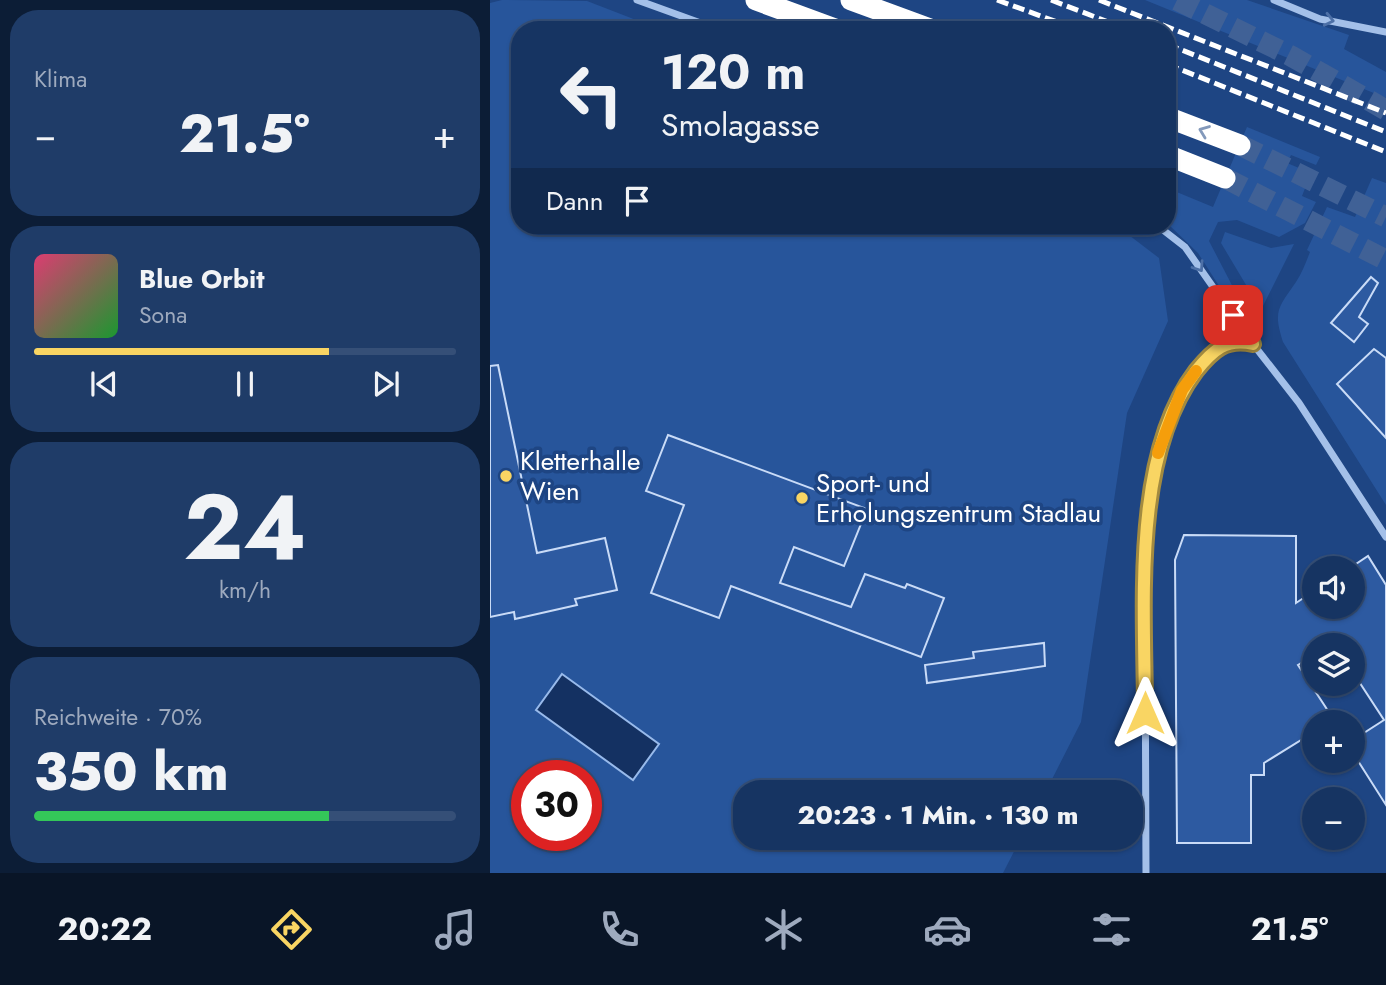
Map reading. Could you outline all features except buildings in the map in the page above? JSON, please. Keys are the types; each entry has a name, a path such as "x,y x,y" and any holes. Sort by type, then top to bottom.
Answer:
{"highway":[{"path":"756,0 813,21"},
{"path":"851,0 908,21"},
{"path":"1176,120 1240,145"},
{"path":"1176,159 1225,178"}],"street":[{"path":"637,0 695,21"},
{"path":"1274,0 1320,19 1386,32"},
{"path":"1170,235 1185,247 1253,344 1299,403 1386,537"},
{"path":"1146,873 1145,594 1149,502 1158,450 1182,390 1204,362 1223,343 1237,341 1253,344"}],"shaded area":[{"name":"Sport- und Erholungszentrum Stadlau","path":"502,0 587,1 639,21 511,21 511,235 1129,235 1159,258 1168,321 1127,413 1081,722 1052,780 733,780 733,850 1015,850 1003,873 490,873 490,3"},
{"path":"1145,0 1247,0 1349,35 1344,49 1386,72 1386,98"},
{"path":"1247,127 1320,157 1316,165 1291,155 1287,163 1311,173 1302,196 1316,202 1305,223 1279,237 1237,220 1218,222 1209,241 1235,291 1233,298 1228,300 1198,253 1176,232 1176,192 1213,207"},
{"path":"1372,178 1386,183 1386,505 1283,342 1278,323 1281,304 1304,267 1310,252 1307,250 1327,207 1355,217"},
{"path":"1225,232 1271,248 1294,244 1261,310 1221,243"},
{"path":"562,674 659,744 633,780 536,710"}],"tunnel":[{"path":"1177,0 1291,56 1386,110"},
{"path":"1240,145 1386,217"},
{"path":"1225,178 1386,260"}],"railway":[{"path":"997,0 1054,21"},
{"path":"1051,0 1106,21"},
{"path":"1099,0 1152,21"},
{"path":"1176,30 1386,113"},
{"path":"1176,48 1386,132"},
{"path":"1176,68 1386,152"}],"slow traffic":[{"path":"1158,453 1182,390 1196,371"}],"place":[{"name":"Kletterhalle Wien","path":"506,476"},
{"name":"Sport- und Erholungszentrum Stadlau","path":"802,498"}],"route":[{"path":"1145,713 1149,502 1158,450 1182,390 1204,362 1223,343 1237,341 1253,344 1233,315"}]}
